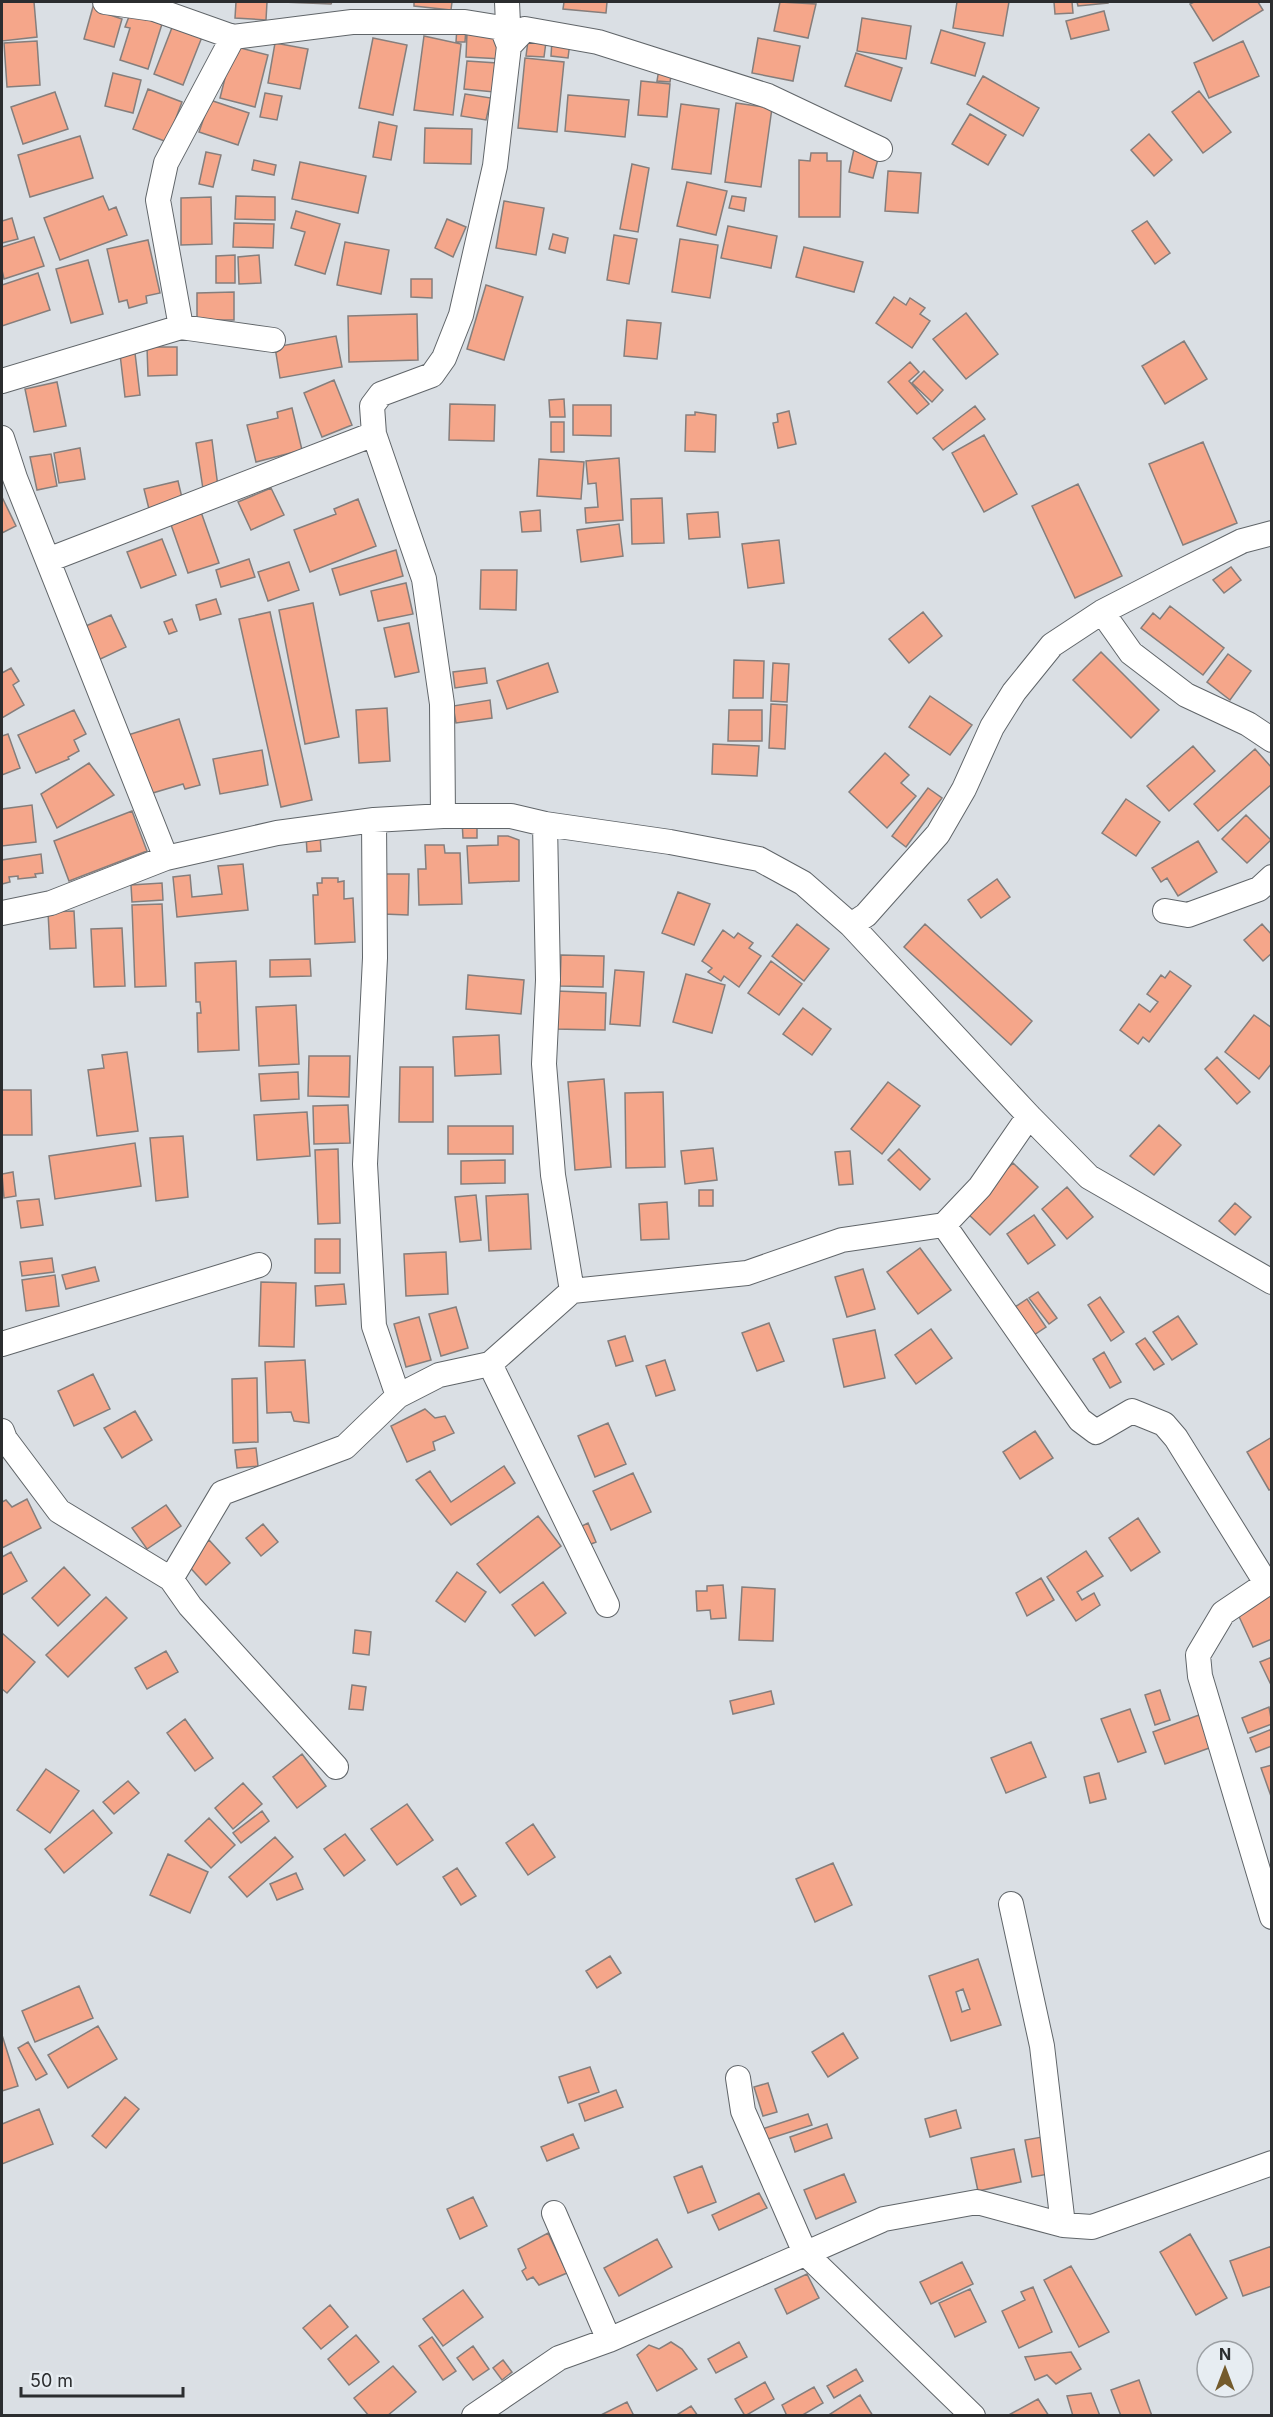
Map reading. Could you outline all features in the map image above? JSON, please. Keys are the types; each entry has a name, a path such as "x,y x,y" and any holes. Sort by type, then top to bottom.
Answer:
{"street":[{"path":"105,2 153,9 233,37 351,12 502,28 509,46"},
{"path":"443,816 442,704 424,579 374,434 372,406 381,394 432,375 444,358 461,315 495,166 509,46 507,2"},
{"path":"509,46 525,29 598,42 768,96 880,149"},
{"path":"181,327 158,200 166,163 233,37"},
{"path":"2,381 181,327 273,340"},
{"path":"48,560 374,434"},
{"path":"2,438 8,480 48,560 166,858"},
{"path":"851,925 866,915 938,834 964,789 992,727 1014,692 1052,645 1102,612 1242,541 1272,533"},
{"path":"1102,612 1131,652 1186,695 1248,724 1272,740"},
{"path":"2,913 51,903 166,858 277,833 374,820 443,816 510,816 545,824 670,842 759,859 803,882 851,925 1089,1177 1272,1282"},
{"path":"374,820 375,958 365,1164 374,1326 398,1396"},
{"path":"545,824 548,980 544,1064 553,1175 572,1291"},
{"path":"1165,911 1188,915 1259,889 1272,877"},
{"path":"171,1579 222,1493 345,1447 398,1396 439,1375 490,1364 572,1291 747,1273 842,1240 944,1225 980,1187 1029,1116"},
{"path":"944,1225 1080,1420 1096,1432 1132,1411 1164,1424 1176,1438 1269,1582 1223,1613 1198,1655 1200,1676 1272,1917"},
{"path":"2,1344 259,1265"},
{"path":"490,1364 607,1605"},
{"path":"2,1431 5,1439 59,1511 171,1579 190,1606 336,1767"},
{"path":"1011,1904 1042,2046 1063,2225"},
{"path":"738,2078 743,2111 806,2253 973,2415"},
{"path":"474,2415 559,2358 609,2340 884,2219 977,2202 1063,2225 1092,2227 1272,2163"},
{"path":"554,2213 609,2340"}],"building":[{"path":"2,2 34,2 37,37 2,41"},
{"path":"236,2 267,2 266,20 235,18"},
{"path":"282,2 332,2 331,4"},
{"path":"414,2 452,2 451,10 414,6"},
{"path":"564,2 607,2 606,13 563,9"},
{"path":"780,2 816,4 808,38 774,31"},
{"path":"957,2 1009,2 1003,36 953,28"},
{"path":"1054,2 1072,2 1073,13 1055,14"},
{"path":"1077,2 1108,2 1108,3 1078,6"},
{"path":"1194,2 1258,2 1263,10 1213,41 1190,4"},
{"path":"94,3 109,7 107,14 122,19 114,47 84,39"},
{"path":"1104,11 1109,30 1071,39 1066,21"},
{"path":"130,14 162,24 148,69 120,60 130,28 125,27"},
{"path":"862,18 911,26 906,59 857,51"},
{"path":"173,25 202,37 183,85 154,74"},
{"path":"457,27 466,27 465,42 456,42"},
{"path":"941,30 985,43 975,76 931,63"},
{"path":"467,33 504,36 502,59 466,57"},
{"path":"424,36 461,44 453,115 414,110"},
{"path":"373,38 407,45 393,115 359,108"},
{"path":"758,38 800,46 793,81 752,73"},
{"path":"552,40 570,42 568,58 551,56"},
{"path":"37,41 40,85 7,87 4,43"},
{"path":"528,41 546,42 544,57 526,56"},
{"path":"1243,41 1259,76 1209,98 1194,63"},
{"path":"275,43 308,49 300,89 268,83"},
{"path":"233,46 268,55 255,107 220,98"},
{"path":"856,53 902,68 891,101 845,86"},
{"path":"525,58 564,62 557,132 518,128"},
{"path":"467,61 497,63 494,92 464,89"},
{"path":"659,69 672,70 670,82 657,81"},
{"path":"113,73 141,80 133,113 105,106"},
{"path":"983,76 1039,108 1023,136 967,104"},
{"path":"641,81 670,84 667,117 638,115"},
{"path":"148,89 182,102 167,142 133,129"},
{"path":"1199,91 1231,132 1203,153 1172,112"},
{"path":"55,92 68,129 23,144 11,107"},
{"path":"265,93 282,96 277,120 260,117"},
{"path":"465,94 491,98 486,120 461,116"},
{"path":"568,95 629,100 625,137 565,131"},
{"path":"210,100 249,113 238,145 199,132"},
{"path":"736,103 772,108 761,187 725,182"},
{"path":"681,104 719,109 711,174 672,169"},
{"path":"970,114 1006,135 988,165 952,144"},
{"path":"379,122 397,126 391,160 373,157"},
{"path":"425,128 472,129 471,164 424,163"},
{"path":"1149,134 1172,160 1154,176 1131,150"},
{"path":"80,136 93,178 30,197 18,155"},
{"path":"854,149 879,155 873,178 849,172"},
{"path":"206,152 221,155 213,187 199,184"},
{"path":"811,153 827,153 827,161 841,161 840,217 799,217 799,160 810,161"},
{"path":"254,160 276,165 274,175 252,170"},
{"path":"300,162 366,176 358,213 292,199"},
{"path":"632,164 649,168 638,232 620,229"},
{"path":"888,171 921,173 918,213 885,211"},
{"path":"687,182 727,191 716,235 677,226"},
{"path":"103,196 109,210 116,207 127,235 60,260 44,218"},
{"path":"236,196 275,197 275,220 235,219"},
{"path":"732,196 746,198 744,211 729,208"},
{"path":"211,197 212,244 181,245 181,198"},
{"path":"504,201 544,208 536,255 496,248"},
{"path":"296,211 340,224 325,274 295,265 305,232 291,228"},
{"path":"12,218 18,239 2,243 2,221"},
{"path":"447,219 466,227 453,257 435,248"},
{"path":"1147,221 1170,253 1155,264 1132,231"},
{"path":"234,223 274,224 273,248 233,247"},
{"path":"728,226 777,236 771,268 721,258"},
{"path":"553,234 568,238 565,253 549,249"},
{"path":"614,235 637,239 629,284 607,280"},
{"path":"34,237 44,266 4,279 2,247"},
{"path":"680,239 718,245 710,298 672,292"},
{"path":"148,240 160,293 146,296 147,303 129,308 127,300 119,302 107,249"},
{"path":"345,242 389,250 381,294 337,285"},
{"path":"804,247 863,262 854,292 796,277"},
{"path":"235,255 235,283 216,283 216,256"},
{"path":"259,255 261,283 239,284 238,257"},
{"path":"88,260 103,314 71,323 56,269"},
{"path":"38,273 50,310 2,326 2,285"},
{"path":"411,279 432,279 432,298 411,297"},
{"path":"486,285 523,297 504,360 467,349"},
{"path":"234,292 234,320 197,320 197,293"},
{"path":"894,297 906,305 910,298 925,308 920,314 930,321 912,348 876,323"},
{"path":"966,313 998,354 966,379 933,339"},
{"path":"417,314 418,360 349,362 348,316"},
{"path":"627,320 661,323 657,359 624,356"},
{"path":"336,336 342,367 280,378 275,347"},
{"path":"1184,341 1207,379 1165,404 1142,366"},
{"path":"147,347 177,347 177,375 148,376"},
{"path":"135,353 140,395 125,397 120,354"},
{"path":"910,362 919,372 909,381 929,404 917,414 888,382"},
{"path":"924,371 943,390 932,402 912,383"},
{"path":"334,380 352,425 322,437 304,393"},
{"path":"57,382 66,426 34,432 25,389"},
{"path":"564,399 565,417 550,417 549,400"},
{"path":"450,404 495,405 494,441 449,440"},
{"path":"573,405 611,405 611,436 573,435"},
{"path":"975,406 985,419 943,450 933,438"},
{"path":"292,408 302,450 256,462 247,425 278,418 277,412"},
{"path":"789,411 796,444 778,448 773,423 778,422 777,414"},
{"path":"695,412 716,415 715,452 685,451 686,415 695,415"},
{"path":"551,422 564,422 564,452 551,452"},
{"path":"984,435 1017,494 984,512 952,453"},
{"path":"212,440 218,487 203,489 196,443"},
{"path":"1203,442 1237,523 1183,545 1149,464"},
{"path":"80,448 85,479 59,483 54,453"},
{"path":"51,454 57,486 37,490 30,457"},
{"path":"619,458 623,520 586,523 585,508 598,507 596,483 588,484 586,461"},
{"path":"539,459 584,462 581,499 537,496"},
{"path":"178,481 183,502 149,509 144,489"},
{"path":"1078,484 1122,576 1075,598 1032,506"},
{"path":"271,488 284,515 251,530 238,502"},
{"path":"2,497 16,526 2,533"},
{"path":"662,498 664,543 632,544 631,499"},
{"path":"358,499 376,546 310,572 294,530 336,514 334,509"},
{"path":"540,510 541,531 522,532 520,512"},
{"path":"201,512 219,563 188,573 170,522"},
{"path":"718,512 720,537 689,539 687,514"},
{"path":"619,524 623,556 581,562 577,530"},
{"path":"162,539 176,575 141,588 127,552"},
{"path":"779,540 784,583 748,588 742,544"},
{"path":"396,550 403,576 340,595 332,569"},
{"path":"249,559 255,577 221,587 216,570"},
{"path":"289,562 299,590 268,601 258,572"},
{"path":"1231,567 1241,580 1224,593 1213,580"},
{"path":"481,570 517,570 516,610 480,609"},
{"path":"406,583 413,614 378,621 371,591"},
{"path":"216,599 221,614 200,620 196,605"},
{"path":"313,603 339,737 305,744 279,610"},
{"path":"1170,606 1224,648 1203,675 1141,628 1153,613 1160,619"},
{"path":"270,612 312,800 281,807 239,619"},
{"path":"923,612 942,636 909,663 889,639"},
{"path":"111,615 126,647 94,662 79,629"},
{"path":"172,619 177,631 169,634 164,622"},
{"path":"409,623 419,672 395,677 384,628"},
{"path":"1101,652 1159,710 1131,738 1073,680"},
{"path":"1228,654 1251,671 1230,700 1207,682"},
{"path":"734,660 764,661 763,698 733,698"},
{"path":"548,663 558,692 507,709 497,681"},
{"path":"773,663 789,664 787,702 771,701"},
{"path":"11,668 19,681 13,685 24,705 2,718 2,673"},
{"path":"485,668 487,683 455,688 453,672"},
{"path":"930,696 972,725 950,755 909,727"},
{"path":"490,700 492,718 456,723 453,706"},
{"path":"771,704 787,705 785,749 769,748"},
{"path":"387,708 390,761 359,763 356,710"},
{"path":"74,710 86,734 74,740 79,751 68,757 69,759 36,773 18,735"},
{"path":"729,710 762,710 762,741 728,741"},
{"path":"179,719 200,785 185,789 183,784 146,795 128,735"},
{"path":"8,734 20,768 2,775 2,736"},
{"path":"713,744 759,746 757,776 712,774"},
{"path":"1193,746 1215,771 1169,811 1147,786"},
{"path":"1255,749 1272,768 1272,784 1218,831 1194,804"},
{"path":"262,750 268,785 220,794 213,759"},
{"path":"885,753 909,775 901,783 916,796 887,828 849,792"},
{"path":"89,763 114,795 57,828 41,794"},
{"path":"928,788 942,798 906,847 892,836"},
{"path":"1126,799 1160,822 1136,856 1102,833"},
{"path":"32,805 36,842 2,846 2,809"},
{"path":"132,811 147,851 69,881 54,841"},
{"path":"1246,815 1271,840 1247,863 1222,839"},
{"path":"462,821 477,821 477,838 463,838"},
{"path":"320,834 321,851 307,852 306,835"},
{"path":"498,836 508,836 519,840 519,881 469,883 467,846 498,845"},
{"path":"1198,841 1217,872 1178,896 1167,878 1161,882 1152,868"},
{"path":"425,845 444,845 445,853 460,853 462,904 419,905 418,869 426,869"},
{"path":"41,854 43,873 35,874 36,877 18,879 18,876 9,877 10,882 2,884 2,860"},
{"path":"243,864 248,910 177,917 173,877 190,875 192,897 222,894 218,866"},
{"path":"384,874 409,874 408,915 383,914"},
{"path":"322,878 338,878 338,882 344,881 344,899 353,898 355,942 315,944 313,895 318,895 317,883 322,883"},
{"path":"997,879 1010,897 981,918 968,900"},
{"path":"162,883 163,900 132,902 131,885"},
{"path":"678,892 710,904 694,945 662,933"},
{"path":"162,904 166,986 135,987 132,905"},
{"path":"74,911 76,948 50,949 48,912"},
{"path":"797,924 829,949 804,981 772,956"},
{"path":"925,924 1032,1021 1011,1045 904,947"},
{"path":"1262,924 1272,935 1272,953 1263,961 1244,940"},
{"path":"122,928 125,986 94,987 91,929"},
{"path":"723,930 734,938 738,933 753,943 749,948 761,956 739,987 724,976 721,981 708,972 712,968 702,961"},
{"path":"561,955 604,956 603,987 560,986"},
{"path":"310,959 311,976 270,977 270,960"},
{"path":"236,961 239,1050 198,1052 197,1013 201,1013 200,1002 196,1002 195,963"},
{"path":"771,961 802,984 779,1015 748,993"},
{"path":"615,970 644,972 640,1026 610,1024"},
{"path":"1170,971 1191,986 1149,1042 1143,1037 1138,1044 1120,1030 1139,1004 1150,1012 1158,1002 1147,994 1161,975 1165,978"},
{"path":"686,974 725,985 712,1033 673,1022"},
{"path":"468,975 524,980 521,1014 466,1009"},
{"path":"556,991 606,993 605,1030 554,1029"},
{"path":"296,1005 299,1064 259,1066 256,1007"},
{"path":"803,1008 831,1029 812,1055 783,1034"},
{"path":"1254,1015 1272,1028 1272,1063 1259,1079 1225,1052"},
{"path":"499,1035 501,1074 455,1076 453,1037"},
{"path":"127,1052 138,1131 97,1136 88,1070 104,1068 102,1055"},
{"path":"309,1056 350,1056 349,1097 308,1096"},
{"path":"1217,1057 1250,1092 1237,1104 1205,1069"},
{"path":"400,1067 433,1067 433,1122 399,1122"},
{"path":"298,1072 299,1099 261,1101 259,1074"},
{"path":"604,1079 611,1167 575,1170 568,1082"},
{"path":"888,1082 920,1106 882,1154 851,1129"},
{"path":"2,1090 31,1090 32,1135 2,1135"},
{"path":"663,1092 665,1167 626,1168 625,1093"},
{"path":"348,1105 350,1143 314,1144 313,1106"},
{"path":"307,1112 310,1156 257,1160 254,1115"},
{"path":"1159,1125 1181,1145 1154,1175 1130,1156"},
{"path":"448,1126 513,1126 513,1154 448,1154"},
{"path":"183,1136 188,1197 156,1201 150,1138"},
{"path":"135,1143 141,1186 55,1199 49,1156"},
{"path":"713,1148 717,1180 685,1184 681,1151"},
{"path":"338,1149 340,1223 318,1224 315,1150"},
{"path":"899,1149 930,1179 920,1190 888,1160"},
{"path":"850,1151 853,1184 839,1185 835,1152"},
{"path":"505,1160 505,1183 461,1184 461,1161"},
{"path":"1013,1163 1038,1187 990,1235 965,1211"},
{"path":"13,1172 16,1196 4,1198 2,1174"},
{"path":"1067,1187 1093,1217 1067,1239 1042,1209"},
{"path":"699,1190 713,1190 713,1206 699,1206"},
{"path":"528,1194 531,1249 489,1251 486,1196"},
{"path":"476,1195 481,1240 460,1242 455,1197"},
{"path":"39,1199 43,1225 21,1228 17,1201"},
{"path":"667,1202 669,1239 641,1240 639,1204"},
{"path":"1235,1203 1251,1217 1235,1235 1219,1221"},
{"path":"1034,1215 1055,1245 1028,1264 1007,1234"},
{"path":"315,1239 340,1239 340,1273 315,1273"},
{"path":"920,1248 951,1290 918,1314 887,1272"},
{"path":"446,1252 448,1294 406,1296 404,1254"},
{"path":"52,1258 54,1272 22,1276 20,1262"},
{"path":"95,1267 99,1281 66,1289 62,1275"},
{"path":"863,1269 875,1309 847,1317 835,1277"},
{"path":"55,1275 59,1306 26,1311 22,1280"},
{"path":"261,1282 296,1283 294,1347 259,1346"},
{"path":"344,1284 346,1304 316,1306 315,1286"},
{"path":"1038,1292 1057,1318 1049,1324 1029,1298"},
{"path":"1100,1297 1124,1332 1111,1341 1088,1305"},
{"path":"1027,1299 1046,1327 1034,1335 1015,1307"},
{"path":"456,1307 468,1348 441,1356 429,1314"},
{"path":"1178,1316 1197,1344 1172,1360 1153,1332"},
{"path":"419,1317 431,1360 406,1367 394,1324"},
{"path":"769,1323 784,1361 757,1371 742,1333"},
{"path":"931,1329 952,1358 916,1384 895,1355"},
{"path":"875,1330 885,1378 844,1387 833,1339"},
{"path":"625,1336 633,1361 616,1366 608,1341"},
{"path":"1145,1338 1164,1364 1154,1370 1136,1344"},
{"path":"1104,1352 1121,1382 1110,1388 1093,1359"},
{"path":"305,1360 309,1423 294,1421 291,1412 267,1413 265,1362"},
{"path":"665,1360 675,1390 656,1396 646,1366"},
{"path":"93,1374 110,1409 74,1426 58,1391"},
{"path":"257,1378 258,1442 233,1443 232,1379"},
{"path":"425,1409 435,1418 445,1416 454,1433 433,1442 435,1450 407,1462 391,1426"},
{"path":"135,1411 152,1440 122,1458 104,1428"},
{"path":"608,1423 626,1464 595,1477 578,1436"},
{"path":"1035,1431 1053,1458 1020,1479 1003,1452"},
{"path":"1272,1437 1272,1489 1269,1490 1247,1452"},
{"path":"256,1448 258,1466 237,1468 235,1450"},
{"path":"504,1466 515,1483 451,1525 416,1480 430,1471 451,1502"},
{"path":"633,1473 651,1512 611,1530 593,1491"},
{"path":"27,1499 41,1528 2,1548 2,1502 6,1500 12,1507"},
{"path":"166,1505 181,1526 147,1549 132,1528"},
{"path":"538,1516 561,1546 500,1593 477,1564"},
{"path":"1138,1518 1160,1552 1131,1571 1109,1538"},
{"path":"588,1523 596,1542 584,1547 576,1529"},
{"path":"263,1524 278,1542 261,1556 246,1538"},
{"path":"209,1540 230,1563 206,1585 185,1562"},
{"path":"1086,1551 1103,1576 1077,1592 1082,1600 1094,1593 1100,1605 1076,1621 1047,1577"},
{"path":"11,1552 27,1581 2,1595 2,1557"},
{"path":"64,1567 90,1595 58,1626 32,1598"},
{"path":"457,1572 486,1592 465,1622 436,1601"},
{"path":"1041,1578 1054,1600 1027,1616 1016,1593"},
{"path":"543,1582 566,1613 535,1636 512,1605"},
{"path":"723,1585 726,1618 711,1619 710,1610 697,1611 696,1591 707,1591 707,1586"},
{"path":"742,1587 775,1589 773,1641 739,1640"},
{"path":"1271,1595 1272,1639 1253,1647 1236,1610"},
{"path":"106,1597 127,1618 68,1677 46,1655"},
{"path":"355,1630 371,1632 369,1655 353,1653"},
{"path":"2,1633 35,1662 7,1693 2,1689"},
{"path":"166,1651 178,1672 147,1689 135,1668"},
{"path":"1272,1657 1272,1687 1260,1662"},
{"path":"352,1685 366,1687 363,1710 349,1709"},
{"path":"1160,1690 1170,1720 1155,1725 1145,1695"},
{"path":"771,1691 774,1704 733,1714 730,1701"},
{"path":"1269,1707 1272,1724 1248,1733 1242,1718"},
{"path":"1130,1709 1146,1752 1118,1762 1101,1719"},
{"path":"1199,1715 1212,1747 1165,1764 1153,1732"},
{"path":"185,1719 213,1758 195,1771 167,1733"},
{"path":"1272,1729 1272,1746 1256,1752 1250,1738"},
{"path":"1031,1742 1046,1777 1006,1793 991,1758"},
{"path":"302,1754 326,1786 297,1808 273,1777"},
{"path":"1272,1765 1272,1799 1261,1768"},
{"path":"46,1769 79,1791 50,1833 17,1810"},
{"path":"1099,1773 1106,1799 1090,1803 1084,1777"},
{"path":"128,1781 139,1793 114,1814 103,1802"},
{"path":"243,1783 262,1804 233,1829 215,1808"},
{"path":"407,1804 433,1840 397,1865 371,1829"},
{"path":"93,1810 112,1833 64,1873 45,1849"},
{"path":"262,1811 269,1821 241,1843 233,1833"},
{"path":"209,1818 235,1845 211,1868 185,1841"},
{"path":"533,1824 555,1857 528,1875 506,1843"},
{"path":"345,1834 365,1860 344,1876 324,1849"},
{"path":"275,1837 293,1857 247,1897 229,1877"},
{"path":"168,1854 208,1872 190,1913 150,1895"},
{"path":"833,1863 852,1905 815,1922 796,1879"},
{"path":"457,1868 476,1896 461,1905 443,1877"},
{"path":"296,1873 303,1889 277,1900 270,1884"},
{"path":"610,1956 621,1973 597,1988 586,1971"},
{"path":"978,1959 1001,2025 951,2041 929,1976","holes":["963,1989 970,2009 962,2012 956,1992"]},
{"path":"79,1986 93,2018 35,2042 22,2011"},
{"path":"98,2026 117,2059 68,2088 48,2055"},
{"path":"843,2033 858,2058 828,2077 812,2052"},
{"path":"2,2035 18,2086 2,2091"},
{"path":"28,2042 47,2074 36,2080 18,2048"},
{"path":"590,2067 599,2092 568,2103 559,2077"},
{"path":"768,2083 777,2112 763,2116 754,2087"},
{"path":"616,2090 623,2107 585,2121 579,2104"},
{"path":"125,2097 139,2109 106,2148 92,2136"},
{"path":"39,2109 53,2144 2,2164 2,2124"},
{"path":"956,2110 961,2128 930,2137 925,2119"},
{"path":"808,2114 812,2125 765,2140 762,2129"},
{"path":"827,2124 832,2138 795,2152 790,2137"},
{"path":"573,2134 579,2148 547,2161 541,2147"},
{"path":"1042,2137 1049,2174 1032,2177 1025,2140"},
{"path":"1014,2149 1021,2182 978,2191 971,2158"},
{"path":"702,2166 716,2202 688,2213 674,2177"},
{"path":"844,2174 856,2202 816,2219 804,2190"},
{"path":"759,2193 767,2208 719,2230 712,2215"},
{"path":"473,2197 487,2226 460,2239 447,2209"},
{"path":"548,2233 567,2273 539,2285 533,2277 527,2280 522,2271 526,2268 518,2249"},
{"path":"1190,2234 1227,2298 1196,2315 1160,2252"},
{"path":"657,2239 672,2267 619,2296 604,2268"},
{"path":"1272,2246 1272,2286 1243,2296 1230,2261"},
{"path":"962,2262 973,2284 931,2304 920,2282"},
{"path":"1071,2266 1109,2332 1079,2347 1044,2280"},
{"path":"807,2274 819,2298 787,2314 775,2289"},
{"path":"1033,2287 1052,2332 1019,2348 1002,2311 1025,2300 1021,2292"},
{"path":"970,2289 986,2322 955,2337 939,2303"},
{"path":"463,2290 483,2317 443,2346 423,2319"},
{"path":"330,2305 348,2327 321,2349 303,2328"},
{"path":"356,2335 379,2362 349,2385 328,2359"},
{"path":"432,2337 456,2371 443,2380 419,2346"},
{"path":"671,2342 682,2349 697,2369 657,2391 637,2355 649,2345 659,2349"},
{"path":"739,2342 747,2357 716,2373 708,2359"},
{"path":"473,2346 489,2369 473,2380 457,2358"},
{"path":"1071,2352 1081,2369 1056,2384 1047,2375 1035,2380 1025,2357"},
{"path":"503,2360 512,2372 502,2380 493,2368"},
{"path":"393,2366 416,2392 387,2416 369,2416 354,2398"},
{"path":"856,2369 863,2381 834,2398 827,2386"},
{"path":"1139,2380 1152,2416 1121,2416 1111,2390"},
{"path":"765,2382 774,2399 745,2416 735,2399"},
{"path":"814,2387 823,2403 801,2416 787,2416 782,2405"},
{"path":"1091,2393 1100,2416 1073,2416 1067,2396"},
{"path":"860,2395 873,2416 827,2416"},
{"path":"1038,2399 1049,2416 1007,2416"},
{"path":"627,2402 634,2416 599,2416"},
{"path":"691,2406 698,2416 675,2416"}]}
